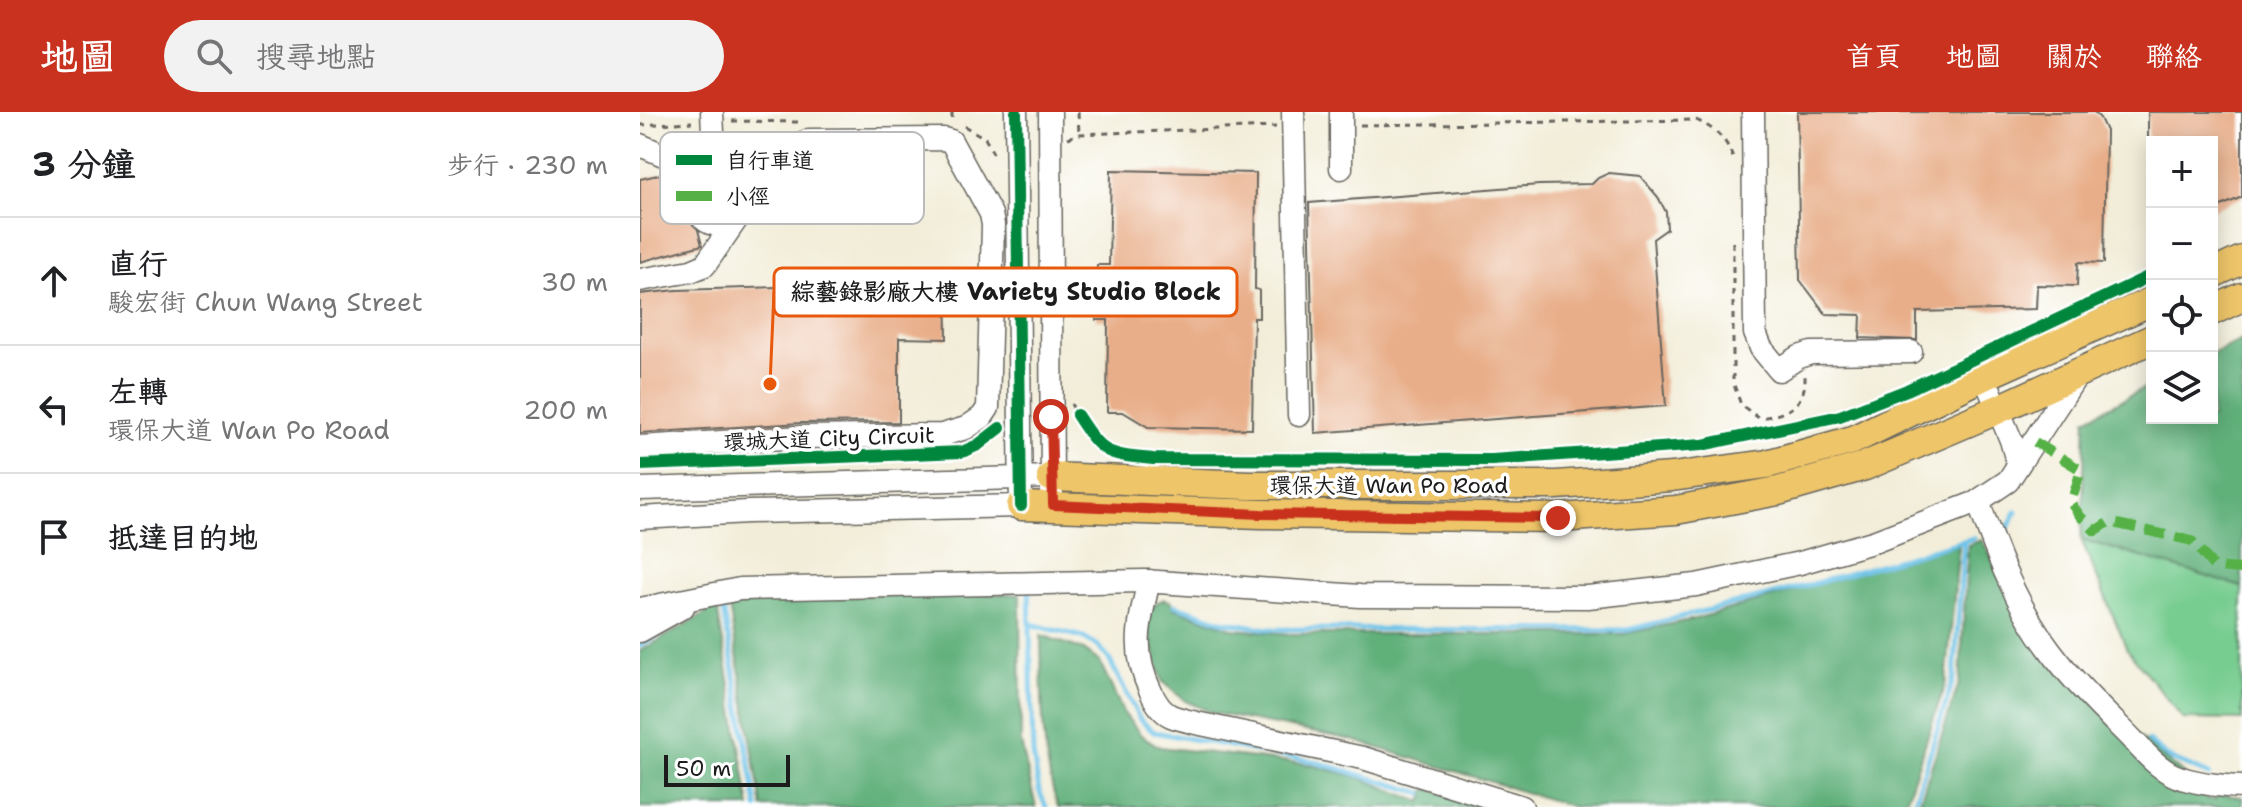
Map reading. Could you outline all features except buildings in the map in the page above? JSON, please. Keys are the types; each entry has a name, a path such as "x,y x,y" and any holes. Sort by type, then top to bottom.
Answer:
{"main road":[{"path":"2218,271 2242,260"},
{"path":"2218,308 2242,297"},
{"name":"環保大道 Wan Po Road","path":"1051,477 1249,485 1556,485 1672,477 1767,464 1853,440 1984,376 2146,304"},
{"name":"環保大道 Wan Po Road","path":"1021,506 1261,514 1558,518 1676,510 1778,491 1865,466 2146,342"}],"street":[{"path":"711,132 712,112"},
{"path":"1016,112 1018,477 1021,506"},
{"path":"1050,112 1053,505"},
{"path":"1753,112 1755,333 1761,348 1779,370 1811,353 1911,352"},
{"path":"1341,118 1341,168"},
{"path":"1292,119 1299,415"},
{"name":"環城大道 City Circuit","path":"640,447 802,437 942,435 966,428 982,417 988,408 991,214 951,141 924,139"},
{"path":"640,145 660,154"},
{"path":"640,280 691,271 705,265 733,224"},
{"path":"2079,372 2008,481 1978,501 1995,549 2021,605 2048,649 2085,693 2152,759 2173,775 2217,786 2242,787"},
{"path":"1984,376 2018,465"},
{"name":"環保大道 Wan Po Road","path":"640,489 1051,477"},
{"path":"640,609 740,589 1149,581 1360,596 1588,597 1696,585 1800,563 1876,541 1972,504"},
{"name":"環保大道 Wan Po Road","path":"640,518 1021,506"},
{"path":"1149,581 1140,619 1138,652 1155,701 1169,715 1363,758 1522,807"},
{"path":"640,631 701,596"}],"path":[{"path":"952,112 952,125 973,130 985,138 991,147"},
{"path":"1078,112 1079,134 1292,119"},
{"path":"1341,118 1696,120 1722,136"}],"green space":[{"path":"2242,340 2242,587 2081,539 2086,419 2146,387 2146,424 2218,424 2218,351"},
{"path":"2081,539 2242,587 2242,720 2183,719 2127,649"},
{"path":"1982,540 2046,658 2206,793 2206,799 2215,800 2216,794 2242,797 2242,807 1918,807 1960,680 1968,545"},
{"path":"1959,544 1946,682 1904,807 1574,807 1352,740 1213,713 1185,701 1162,681 1147,626 1149,613 1156,603 1164,599 1172,602 1173,608 1234,629 1290,634 1623,634 1695,619"},
{"path":"1020,594 1021,743 1036,807 762,807 729,606 815,596"},
{"path":"717,607 750,807 640,807 640,651"},
{"path":"1041,635 1084,650 1100,662 1123,712 1141,735 1160,747 1307,764 1358,777 1422,802 1426,790 1430,789 1486,807 1058,807 1045,744"}],"waterway":[{"path":"2011,557 2004,536 2016,512"},
{"path":"1174,605 1221,621 1268,629 1628,630 1813,584 1974,538"},
{"path":"1913,807 1954,677 1964,541"},
{"path":"1029,590 1033,754 1039,790 1046,807"},
{"path":"722,601 757,807"},
{"path":"640,646 707,604"},
{"path":"1030,624 1083,637 1098,646 1109,659 1140,720 1154,732 1312,761 1422,793"},
{"path":"2148,741 2169,758 2209,775"}],"marked path":[{"path":"2035,442 2081,470 2071,503 2095,531 2109,522 2192,541 2214,567 2242,569"}],"cycle path":[{"path":"1016,112 1021,506"},
{"path":"1077,415 1093,438 1107,450 1125,456 1153,459 1492,460 1702,445 1840,416 1907,390 2146,278"},
{"path":"640,465 962,452 978,445 1000,428"}],"place":[{"name":"綜藝錄影廠大樓 Variety Studio Block","path":"770,384"}],"route":[{"path":"1051,417 1053,505 1261,514 1558,518"}]}
